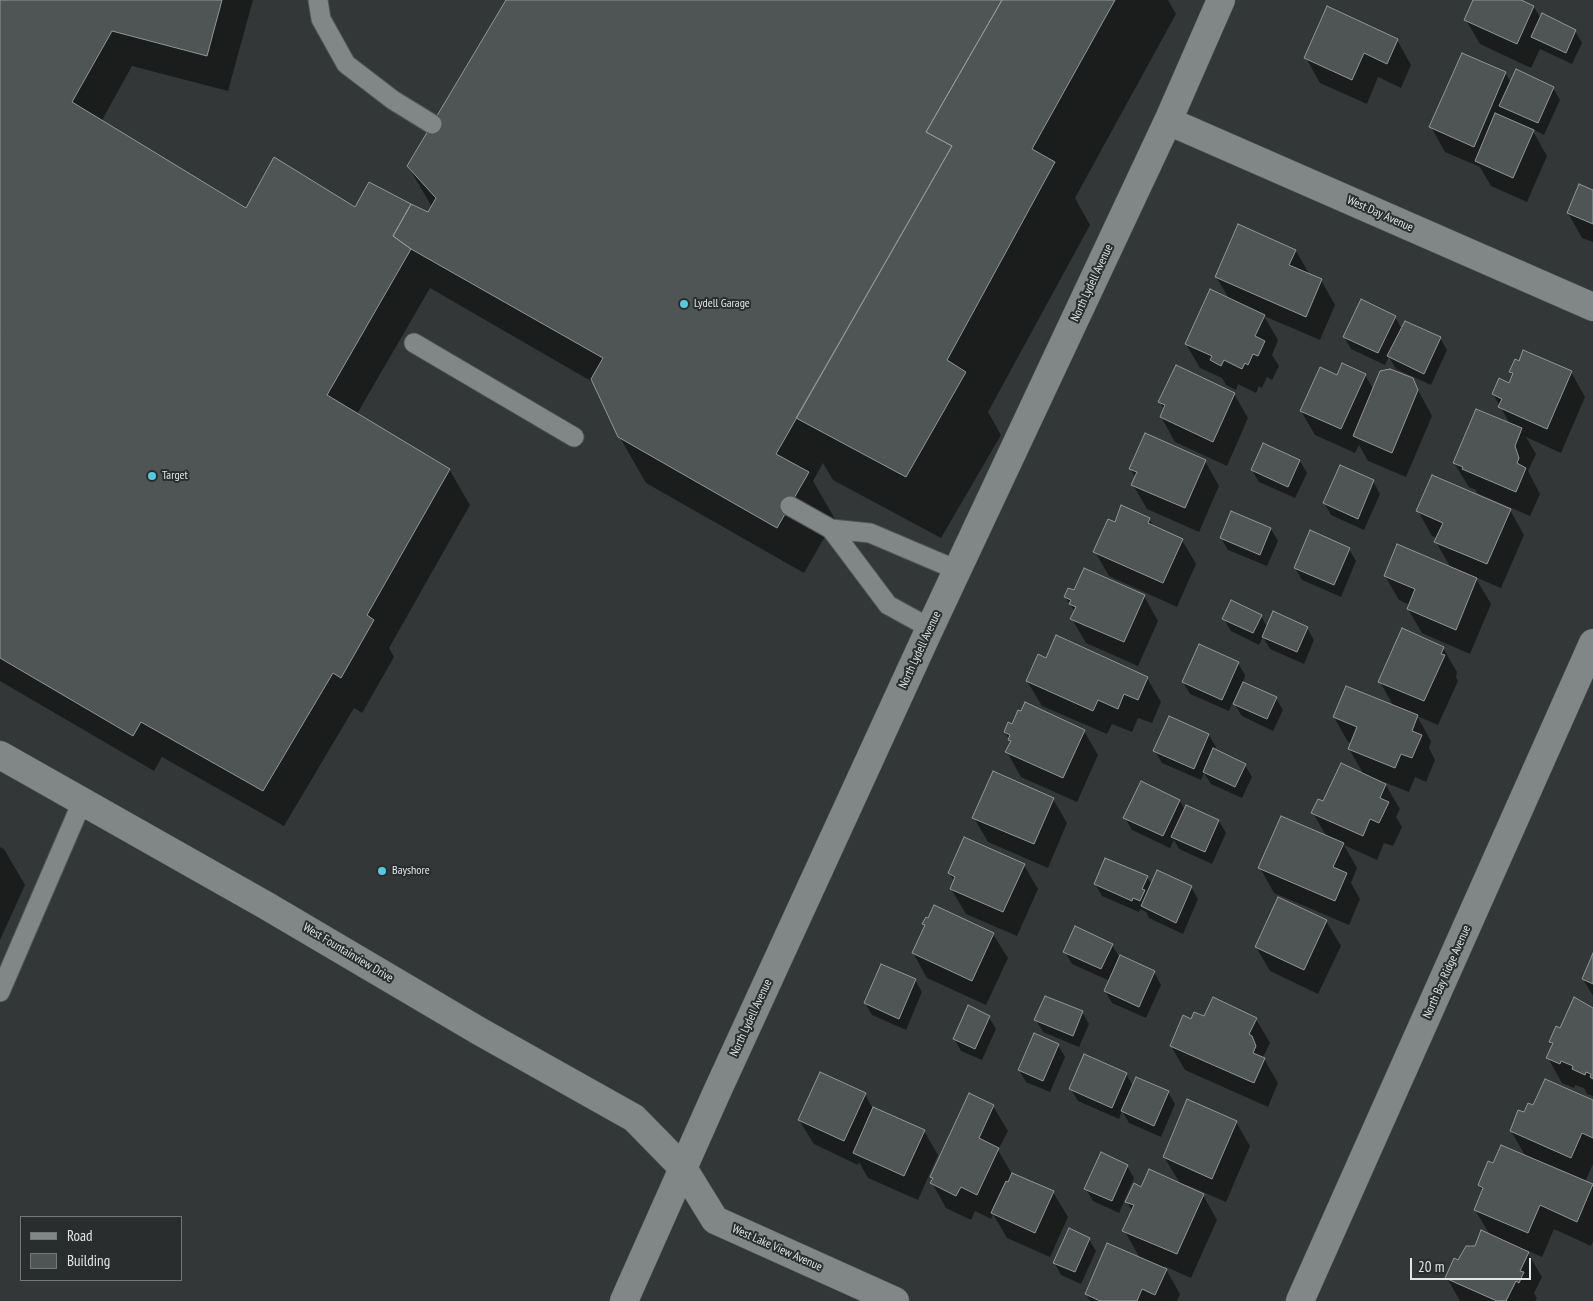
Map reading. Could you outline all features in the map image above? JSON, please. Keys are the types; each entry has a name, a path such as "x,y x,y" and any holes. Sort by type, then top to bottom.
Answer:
{"street":[{"name":"North Lydell Avenue","path":"624,1301 930,628 1168,121 1221,0"},
{"name":"West Day Avenue","path":"1168,121 1593,307"},
{"name":"North Bay Ridge Avenue","path":"1300,1301 1593,643"},
{"name":"West Fountainview Drive","path":"0,755 267,906 479,1032 634,1118 683,1168"},
{"name":"West Lake View Avenue","path":"683,1168 715,1220 895,1301"}],"lane":[{"path":"318,0 321,19 346,64 393,100 432,124"},
{"path":"414,343 574,437"},
{"path":"790,506 832,529 870,533 957,570"},
{"path":"832,529 888,605 930,628"},
{"path":"0,992 82,802"}],"building":[{"path":"0,0 222,0 207,56 112,31 72,102 246,208 274,157 355,207 369,182 411,204 393,236 411,249 327,395 450,469 367,615 374,620 341,678 333,673 263,791 141,722 133,736 0,658"},
{"name":"Lydell Garage","path":"506,0 1002,0 926,132 952,146 776,454 809,472 777,528 618,437 591,379 603,358 411,249 393,236 411,204 428,212 436,198 407,166"},
{"path":"1002,0 1115,0 1032,149 1055,162 947,360 966,372 906,477 796,418 952,146 926,132"},
{"path":"1473,0 1521,0 1534,6 1517,44 1464,20"},
{"path":"1327,6 1398,39 1387,64 1364,53 1352,80 1304,58"},
{"path":"1542,13 1576,30 1566,53 1531,37"},
{"path":"1462,53 1506,72 1474,147 1429,127"},
{"path":"1516,69 1554,87 1538,123 1499,106"},
{"path":"1495,113 1534,130 1513,178 1475,161"},
{"path":"1579,184 1593,190 1593,224 1567,213"},
{"path":"1238,224 1296,250 1289,265 1322,279 1306,317 1215,277"},
{"path":"1210,289 1265,315 1255,336 1265,341 1258,356 1253,354 1248,365 1245,363 1242,369 1224,360 1221,366 1210,360 1212,356 1185,344"},
{"path":"1361,299 1396,316 1378,353 1343,337"},
{"path":"1405,321 1441,337 1424,374 1387,356"},
{"path":"1523,350 1572,371 1547,429 1498,407 1502,399 1492,394 1499,378 1509,383 1513,373 1509,372 1515,359 1519,361"},
{"path":"1342,363 1366,374 1341,429 1300,411 1320,367 1337,375"},
{"path":"1176,365 1235,393 1213,442 1160,417 1165,405 1158,402"},
{"path":"1390,369 1413,378 1418,390 1392,453 1353,436 1380,371"},
{"path":"1476,409 1522,428 1515,446 1519,458 1517,463 1526,468 1516,492 1462,469 1463,467 1453,463"},
{"path":"1145,433 1206,460 1185,508 1131,485 1137,472 1129,469"},
{"path":"1263,443 1300,460 1288,487 1251,470"},
{"path":"1340,465 1374,480 1358,519 1323,503"},
{"path":"1432,475 1511,509 1487,564 1434,542 1443,523 1416,511"},
{"path":"1121,505 1150,518 1148,523 1183,539 1163,583 1093,552 1108,519 1115,522"},
{"path":"1231,511 1271,528 1260,555 1220,538"},
{"path":"1310,530 1350,548 1334,585 1294,568"},
{"path":"1397,544 1477,578 1456,630 1407,609 1415,589 1384,576"},
{"path":"1084,568 1145,595 1124,642 1070,619 1076,607 1069,604 1071,600 1064,597 1068,588 1074,590"},
{"path":"1231,600 1262,615 1253,633 1222,619"},
{"path":"1273,611 1308,627 1297,652 1262,637"},
{"path":"1402,628 1444,647 1441,654 1445,655 1424,701 1378,682"},
{"path":"1056,635 1148,677 1138,700 1124,694 1118,709 1098,700 1093,711 1026,681 1038,654 1046,658"},
{"path":"1199,644 1239,662 1222,700 1182,682"},
{"path":"1243,682 1277,697 1267,719 1233,704"},
{"path":"1346,686 1418,715 1412,731 1422,735 1412,758 1401,754 1395,768 1348,749 1357,727 1333,717"},
{"path":"1025,702 1085,730 1063,778 1005,752 1011,741 1008,740 1010,735 1004,732 1008,722 1012,724 1018,710 1021,711"},
{"path":"1169,716 1209,734 1194,769 1153,751"},
{"path":"1213,748 1246,764 1235,787 1203,772"},
{"path":"1341,763 1386,784 1380,798 1389,802 1379,823 1370,819 1363,836 1311,813 1318,799 1323,801"},
{"path":"993,771 1054,798 1034,844 972,818"},
{"path":"1141,781 1180,800 1163,836 1123,818"},
{"path":"1186,805 1219,820 1205,852 1171,837"},
{"path":"1281,816 1344,843 1333,867 1347,873 1335,901 1258,868"},
{"path":"964,837 1025,864 1003,912 950,889 955,877 948,873"},
{"path":"1105,858 1148,876 1142,889 1145,890 1140,901 1133,898 1132,901 1094,884"},
{"path":"1157,870 1192,886 1176,923 1141,906"},
{"path":"1278,897 1327,920 1304,970 1255,947"},
{"path":"934,905 994,933 972,981 912,953 925,925 922,924 926,917 928,918"},
{"path":"1075,926 1113,944 1101,969 1063,952"},
{"path":"1593,953 1593,984 1582,979"},
{"path":"1120,955 1155,971 1139,1007 1104,991"},
{"path":"881,964 916,979 899,1019 864,1003"},
{"path":"1045,996 1083,1011 1073,1036 1034,1020"},
{"path":"1213,997 1257,1018 1249,1034 1252,1036 1256,1046 1253,1053 1265,1058 1254,1083 1170,1046 1183,1015 1191,1019 1194,1012 1204,1016"},
{"path":"1574,997 1593,1008 1593,1079 1590,1077 1591,1074 1586,1072 1585,1075 1572,1069 1573,1066 1561,1061 1560,1064 1546,1058 1553,1043 1549,1042 1556,1026 1560,1028"},
{"path":"968,1005 990,1016 975,1049 953,1039"},
{"path":"1034,1033 1059,1044 1043,1081 1018,1070"},
{"path":"1084,1054 1127,1073 1112,1108 1069,1089"},
{"path":"820,1072 866,1093 844,1141 798,1120"},
{"path":"1136,1077 1169,1091 1154,1126 1121,1111"},
{"path":"1545,1079 1593,1100 1593,1138 1582,1133 1571,1158 1510,1131 1518,1110 1524,1112 1528,1103 1533,1105"},
{"path":"969,1093 994,1105 979,1138 999,1148 977,1195 961,1187 956,1196 930,1183 933,1178 930,1177"},
{"path":"1187,1099 1237,1121 1212,1179 1163,1157"},
{"path":"873,1107 925,1130 904,1176 853,1153"},
{"path":"1501,1145 1593,1184 1577,1222 1540,1205 1528,1233 1474,1210 1483,1188 1478,1185 1488,1161 1493,1163"},
{"path":"1101,1152 1128,1165 1112,1201 1084,1189"},
{"path":"1149,1169 1204,1194 1177,1254 1122,1231 1134,1205 1125,1202 1134,1183 1141,1187"},
{"path":"1012,1173 1054,1191 1035,1233 991,1213 1006,1181 1008,1182"},
{"path":"1069,1228 1090,1238 1075,1272 1053,1263"},
{"path":"1481,1230 1529,1252 1520,1271 1524,1272 1519,1283 1516,1281 1506,1301 1497,1301 1445,1278 1454,1258 1458,1260 1466,1246 1475,1246"},
{"path":"1107,1243 1167,1269 1155,1295 1142,1289 1137,1301 1100,1301 1085,1294"}],"place":[{"name":"Lydell Garage","path":"684,304"},
{"name":"Target","path":"152,476"},
{"name":"Bayshore","path":"382,871"}]}
